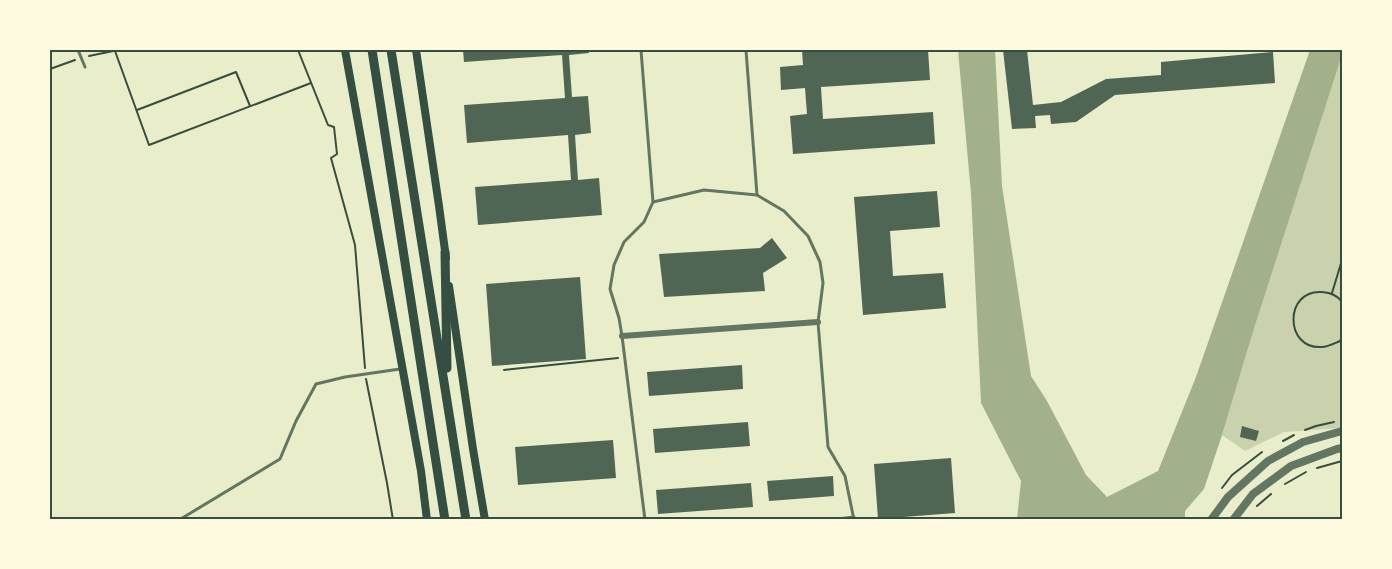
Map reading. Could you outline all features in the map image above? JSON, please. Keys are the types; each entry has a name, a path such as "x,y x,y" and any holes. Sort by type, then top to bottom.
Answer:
{"main road":[{"path":"345,50 421,471 427,519"},
{"path":"372,50 445,519"},
{"path":"391,50 466,519"},
{"path":"416,50 453,322 485,519"},
{"path":"445,252 447,400"}],"street":[{"path":"622,336 818,322"},
{"path":"1211,519 1228,497 1268,461 1303,442 1342,431"},
{"path":"1233,519 1253,494 1291,466 1342,448"}],"lane":[{"path":"78,50 86,67"},
{"path":"640,50 653,202 644,222 624,242 614,265 610,289 622,336 645,519"},
{"path":"746,50 757,195"},
{"path":"653,202 704,190 757,195 784,211 808,236 820,262 823,284 818,322 828,447 845,476 854,518 830,519"},
{"path":"179,519 280,459 296,421 316,384 345,377 402,369"}],"path":[{"path":"298,50 327,125 334,127 337,154 331,158 355,245 365,374 393,519"},
{"path":"115,51 150,145 311,83"},
{"path":"137,110 236,72 250,106"},
{"path":"1332,293 1342,260"},
{"path":"1342,302 1332,293 1316,292 1303,297 1294,309 1293,323 1298,336 1309,345 1323,347 1341,342 1342,337"},
{"path":"504,370 624,357"},
{"path":"1279,487 1308,471 1342,461"},
{"path":"1255,508 1271,494"}],"shaded area":[{"path":"958,50 995,50 1002,186 1031,376 1047,401 1086,475 1107,497 1158,471 1196,377 1310,50 1342,50 1204,489 1185,511 1185,519 1017,519 1021,481 981,403 971,193"},
{"path":"1342,55 1342,428 1284,432 1245,451 1222,435"}],"building":[{"path":"463,50 588,50 589,53 569,55 572,97 588,96 591,133 575,135 578,180 599,178 602,215 478,225 475,187 571,180 568,135 467,143 464,105 565,98 562,55 464,62"},
{"path":"802,50 928,50 930,80 821,87 823,119 933,112 935,144 793,154 790,116 807,114 805,88 781,90 780,67 803,65"},
{"path":"1003,50 1027,50 1033,105 1061,102 1106,79 1161,75 1161,62 1273,52 1275,83 1115,95 1076,122 1051,124 1050,115 1035,116 1036,128 1012,129"},
{"path":"937,191 940,227 890,231 893,276 943,273 946,308 863,315 854,197"},
{"path":"772,238 787,258 763,273 765,291 664,297 659,254 760,248"},
{"path":"580,277 586,359 492,366 486,284"},
{"path":"742,365 743,389 649,396 647,372"},
{"path":"748,422 750,446 655,453 653,429"},
{"path":"1242,426 1259,431 1256,441 1240,437"},
{"path":"613,440 616,478 518,485 515,447"},
{"path":"951,458 955,513 878,519 874,464"},
{"path":"833,476 834,496 769,501 767,481"},
{"path":"751,483 753,507 658,514 656,490"}]}
